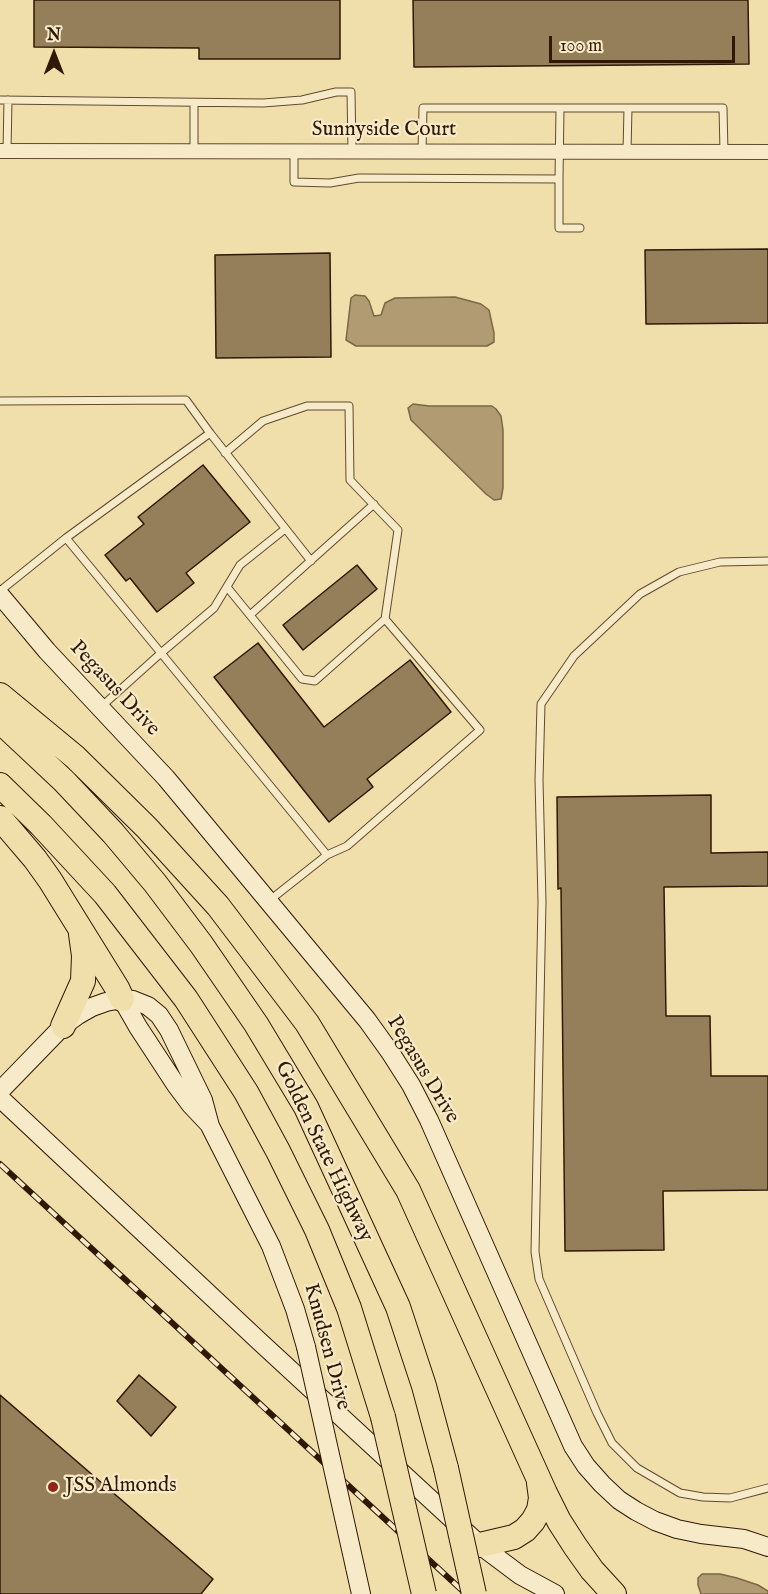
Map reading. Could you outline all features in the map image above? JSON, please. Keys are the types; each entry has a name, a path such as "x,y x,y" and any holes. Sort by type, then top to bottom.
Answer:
{"highway":[{"path":"0,695 75,757 147,828 218,906 307,1023 408,1190 559,1521 592,1570 614,1594"},
{"name":"Golden State Highway","path":"0,721 64,781 112,832 155,883 201,944 256,1024 306,1107 398,1307 424,1386 446,1468 474,1594"},
{"name":"Golden State Highway","path":"0,785 105,894 186,999 246,1092 278,1151 316,1230 349,1308 383,1417 424,1594"},
{"path":"0,818 35,859 80,926 122,999"},
{"path":"63,1026 83,981 84,957 80,926"},
{"path":"480,1545 514,1537 533,1521 539,1510 541,1498 538,1477"}],"street":[{"name":"Sunnyside Court","path":"4,151 768,152"},
{"name":"Pegasus Drive","path":"0,593 47,651 166,778 367,1020 390,1052 429,1120 573,1446 586,1466 619,1500 655,1521 677,1529 744,1539 768,1546"},
{"path":"0,1091 63,1026 92,1007 122,999"},
{"name":"Knudsen Drive","path":"122,999 176,1085 210,1126 271,1246 295,1309 306,1347 361,1594"},
{"path":"0,1098 258,1341 480,1545 520,1575 555,1594"}],"lane":[{"path":"4,151 4,100 263,103 302,100 336,92 351,92 352,152"},
{"path":"194,103 194,151"},
{"path":"422,152 423,108 723,108 724,152"},
{"path":"560,108 559,228 580,228"},
{"path":"627,152 628,108"},
{"path":"294,152 294,182 330,183 359,178 559,179"},
{"path":"0,401 186,400 311,561"},
{"path":"225,453 263,421 307,406 349,406 350,480 398,530 385,619 315,681 302,679 227,587"},
{"path":"0,593 66,538 210,433"},
{"path":"250,615 374,504"},
{"path":"100,708 161,652 214,608 240,565 285,529"},
{"path":"66,538 327,855"},
{"path":"768,561 720,562 679,572 640,594 574,656 541,704 539,780 542,902 535,1252 539,1279 612,1443 637,1468 680,1493 730,1498 768,1488"},
{"path":"268,902 327,855 347,846 480,730 385,619"}],"shaded area":[{"path":"355,295 365,296 374,316 381,315 385,303 395,298 455,297 481,304 489,310 494,342 487,346 356,346 346,340 351,298"},
{"path":"413,404 492,406 496,409 501,416 503,430 501,499 494,500 486,494 411,420 408,408"},
{"path":"702,1574 720,1574 737,1578 758,1585 768,1591 768,1594 701,1594 698,1578"}],"building":[{"path":"34,0 340,0 340,59 199,59 199,48 34,47"},
{"path":"413,0 748,0 749,64 414,67"},
{"path":"768,249 768,323 646,324 645,250"},
{"path":"330,253 331,357 216,358 215,255"},
{"path":"203,465 250,522 186,573 194,583 157,612 130,578 126,581 105,555 144,524 138,517"},
{"path":"357,565 377,589 303,650 283,625"},
{"path":"258,643 324,727 410,660 451,712 367,779 373,787 329,822 214,677"},
{"path":"711,795 711,853 768,852 768,886 664,887 666,1016 710,1016 711,1076 768,1076 768,1190 663,1191 664,1250 565,1251 561,888 558,889 557,797"},
{"path":"139,1375 176,1407 151,1436 117,1401"},
{"name":"JSS Almonds","path":"0,1395 213,1579 201,1594 0,1594"}],"railway":[{"path":"0,1164 466,1594"}],"place":[{"name":"JSS Almonds","path":"53,1487"}]}
